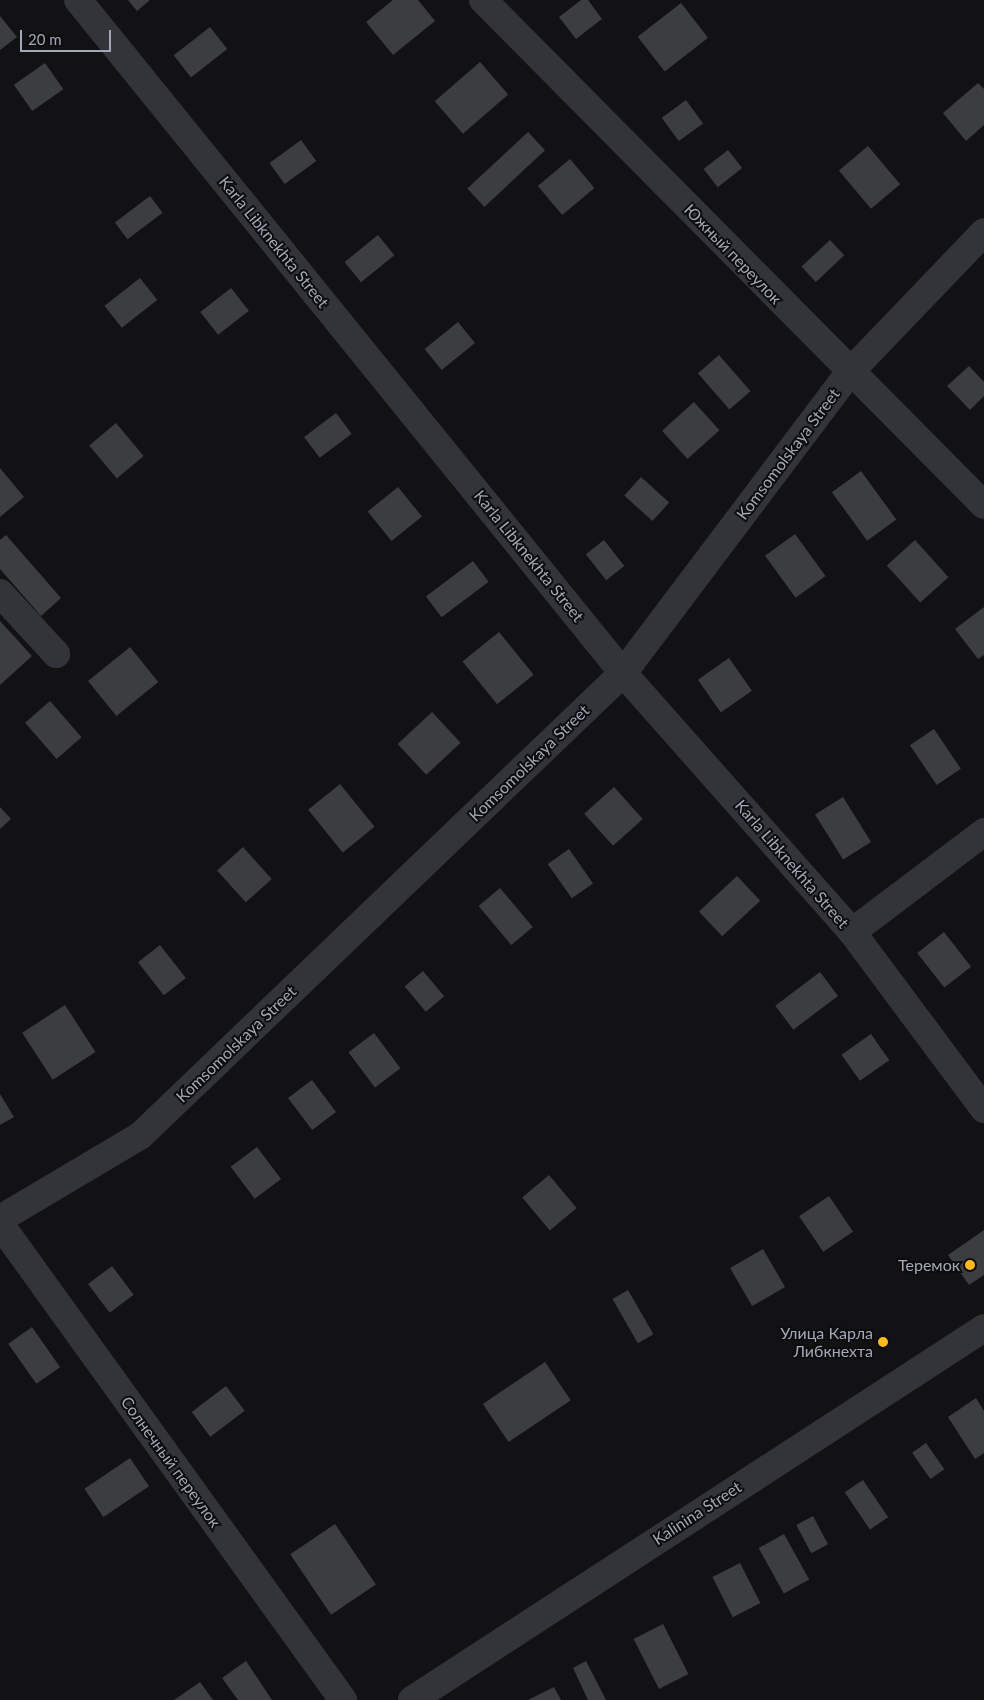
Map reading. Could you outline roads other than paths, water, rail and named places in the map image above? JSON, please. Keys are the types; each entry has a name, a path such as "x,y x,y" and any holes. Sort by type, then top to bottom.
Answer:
{"street":[{"name":"Karla Libknekhta Street","path":"78,0 623,672 852,932 984,1109"},
{"name":"Южный переулок","path":"483,0 849,373 984,505"},
{"name":"Komsomolskaya Street","path":"0,1219 140,1136 623,672 849,373 984,232"},
{"path":"0,593 56,654"},
{"path":"852,932 984,832"},
{"name":"Солнечный переулок","path":"0,1224 343,1700"},
{"name":"Kalinina Street","path":"412,1700 984,1328"}],"place":[{"name":"Теремок","path":"970,1265"},
{"name":"Улица Карла Либкнехта","path":"883,1342"}]}
